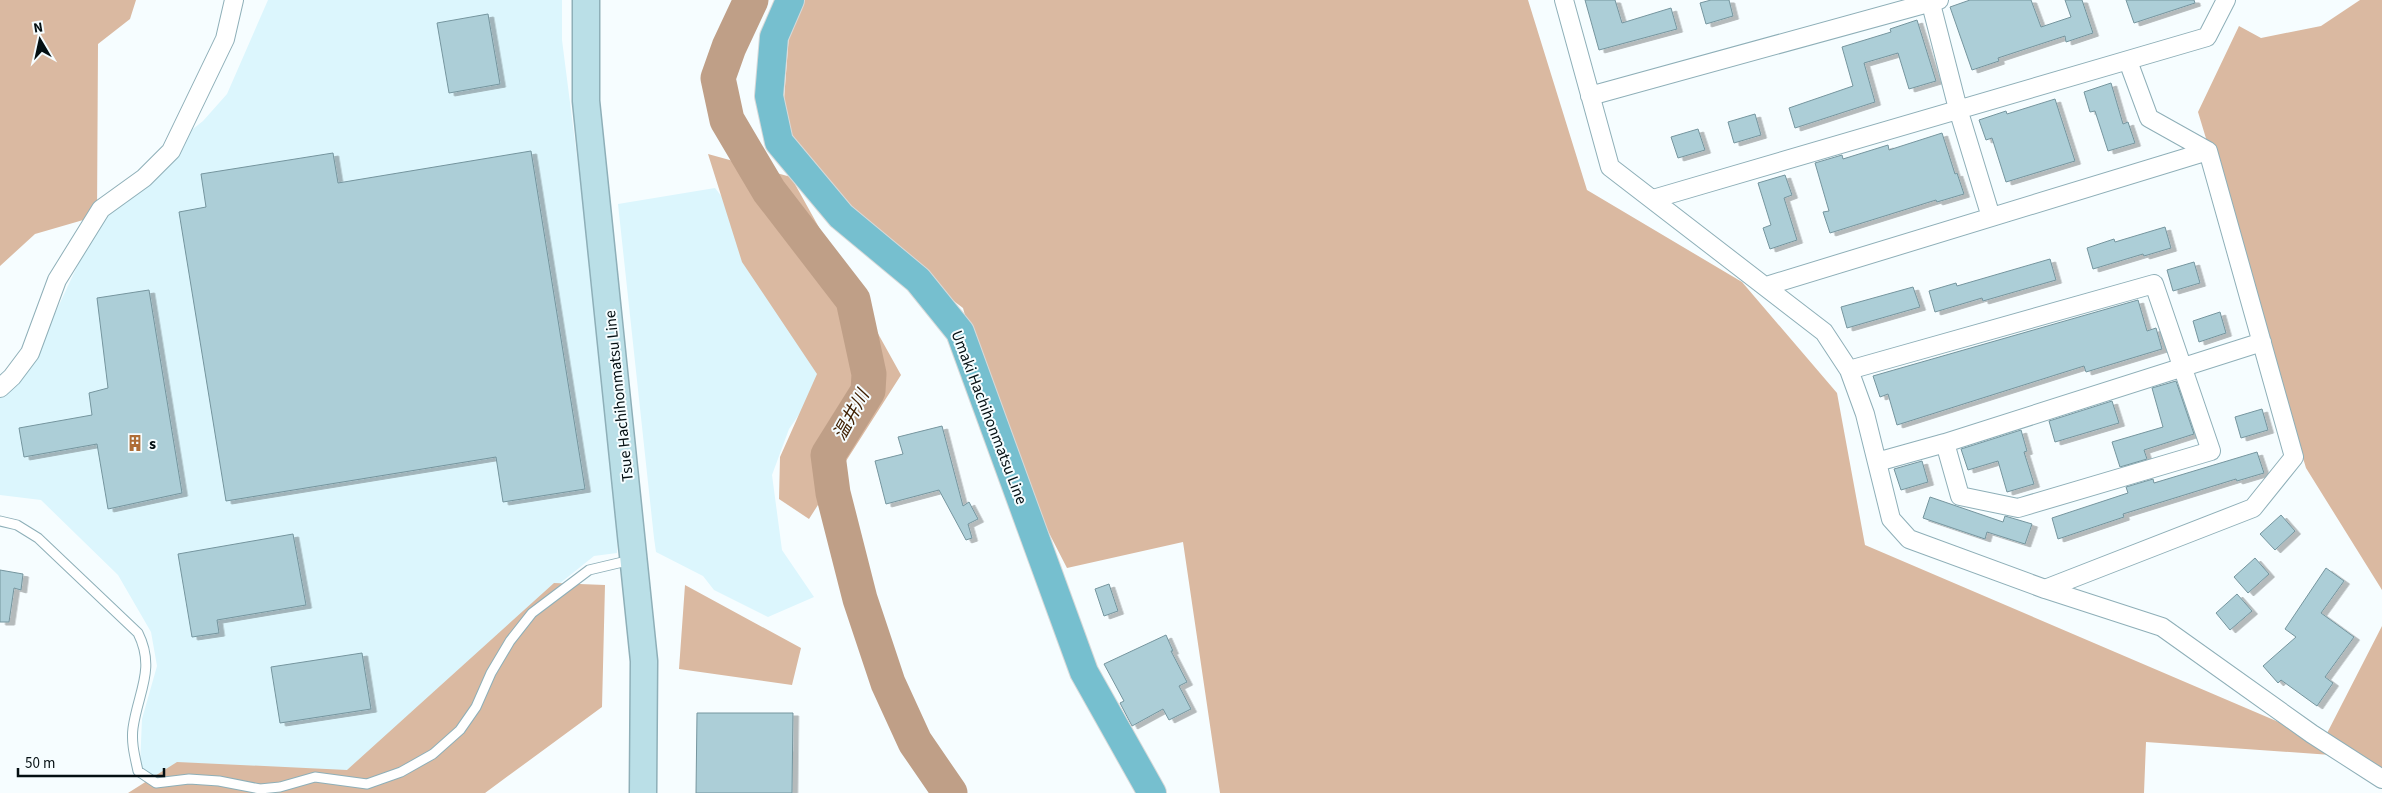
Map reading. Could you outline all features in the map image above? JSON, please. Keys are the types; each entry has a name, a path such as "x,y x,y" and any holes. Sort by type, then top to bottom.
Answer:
{"main road":[{"name":"Tsue Hachihonmatsu Line","path":"586,0 586,101 635,559 644,661 643,793"},
{"name":"Umaki Hachihonmatsu Line","path":"790,0 774,37 769,96 779,142 841,216 918,280 960,332 1084,672 1152,793"}],"street":[{"path":"0,388 12,378 30,353 57,280 101,209 144,178 171,151 225,39 234,0"},
{"path":"1564,0 1610,167 1824,332 1849,370 1865,414 1891,519 1908,539 2045,590 2162,627 2312,734 2382,780"},
{"path":"1653,199 2207,37 2226,0"},
{"path":"1590,96 1934,1 1958,109 1991,217"},
{"path":"2045,590 2253,508 2294,457 2208,151 2149,118 2128,61"},
{"path":"1766,286 2208,151"},
{"path":"1849,370 2154,284 2211,451 2018,508 1960,496 1946,443"},
{"path":"1877,462 1946,443 2262,342"}],"lane":[{"path":"0,521 17,525 38,538 138,633 146,649 147,666 133,730 134,752 138,771 156,784 189,779 219,781 260,789 280,787 315,777 367,784 401,772 433,754 460,730 476,707 491,673 510,641 532,613 589,570 635,559"}],"shaded area":[{"path":"0,0 136,0 130,19 98,44 97,216 35,234 0,266"},
{"path":"268,0 562,0 562,40 620,493 617,553 594,556 513,621 376,781 207,774 151,775 140,766 142,719 157,666 151,632 118,575 41,500 0,495 0,388 35,356 82,256 126,182 203,121 227,94"},
{"path":"802,0 1528,0 1587,190 1742,282 1837,393 1865,545 2323,741 2382,626 2382,780 2345,756 2146,742 2144,793 1220,793 1183,542 1067,568 997,432 963,308 841,216 782,126 790,21"},
{"path":"2360,0 2382,0 2382,590 2306,468 2198,112 2239,26 2261,38 2321,26"},
{"path":"708,154 791,177 901,375 809,519 779,499 780,457 817,374 742,262"},
{"path":"715,188 769,257 832,367 789,429 772,475 782,550 814,597 768,617 714,590 703,576 656,552 654,538 618,204"},
{"path":"554,583 605,585 602,707 485,793 128,793 177,762 347,770"},
{"path":"685,585 801,648 792,685 679,669"}],"building":[{"path":"1585,0 1615,0 1622,23 1671,8 1677,29 1599,50"},
{"path":"1711,0 1729,0 1733,16 1706,24 1700,3"},
{"path":"1970,0 2031,0 2041,27 2071,17 2065,0 2082,0 2093,33 2066,42 2065,36 1998,58 1999,61 1972,70 1950,7"},
{"path":"2126,0 2194,0 2195,3 2134,23"},
{"path":"488,14 500,84 449,93 437,23"},
{"path":"1917,20 1936,81 1909,89 1898,53 1864,63 1875,102 1795,128 1789,108 1853,86 1842,47 1891,32 1890,29"},
{"path":"2111,83 2123,124 2128,122 2135,143 2108,151 2095,111 2090,112 2084,92"},
{"path":"2055,99 2075,161 2006,182 1992,138 1986,140 1979,120 2006,111 2007,114"},
{"path":"1755,114 1761,135 1734,143 1728,122"},
{"path":"1698,129 1705,150 1678,158 1671,137"},
{"path":"1942,133 1955,174 1957,173 1964,194 1937,202 1936,200 1830,233 1823,212 1829,211 1815,163 1842,155 1843,159 1888,145 1889,150"},
{"path":"531,151 585,489 503,502 496,457 226,501 179,212 206,207 201,174 333,153 338,183"},
{"path":"1785,175 1792,195 1784,198 1797,240 1770,249 1763,228 1771,225 1758,183"},
{"path":"2165,227 2171,248 2093,269 2087,248 2114,239 2115,242"},
{"path":"2050,259 2056,280 1983,301 1982,298 1935,312 1929,291 1956,283 1957,286"},
{"path":"2194,262 2200,283 2173,291 2167,270"},
{"path":"1913,287 1920,307 1847,328 1841,307"},
{"name":"s","path":"149,290 182,493 108,509 97,444 24,457 19,428 92,415 89,393 108,388 97,298"},
{"path":"2138,300 2147,331 2156,328 2162,349 2086,372 2084,366 1897,425 1888,394 1880,397 1873,376"},
{"path":"2220,312 2226,333 2199,342 2193,321"},
{"path":"2176,381 2194,434 2144,450 2147,459 2120,467 2112,442 2163,427 2152,388"},
{"path":"2112,401 2119,423 2055,442 2049,421"},
{"path":"2262,409 2268,430 2241,438 2235,417"},
{"path":"942,426 963,506 969,502 978,519 968,524 972,538 966,540 939,490 886,504 875,461 903,454 898,437"},
{"path":"2021,430 2027,451 2024,452 2034,484 2007,492 1998,461 1968,470 1961,449"},
{"path":"2257,452 2264,473 2237,481 2236,479 2123,514 2124,517 2058,539 2052,518 2128,493 2126,487 2153,479 2154,483"},
{"path":"1922,461 1928,482 1901,490 1894,469"},
{"path":"1930,497 2003,522 2005,516 2032,524 2025,544 1987,532 1985,539 1923,518"},
{"path":"2281,515 2295,531 2275,550 2260,534"},
{"path":"293,534 306,605 217,620 219,633 192,637 178,554"},
{"path":"2255,558 2269,574 2248,593 2234,577"},
{"path":"2326,568 2344,581 2321,613 2354,637 2325,677 2333,683 2317,706 2281,680 2278,683 2263,666 2296,637 2285,629"},
{"path":"0,570 23,574 21,590 14,588 9,622 0,622"},
{"path":"1109,584 1118,611 1104,616 1095,589"},
{"path":"2237,594 2252,611 2230,630 2216,613"},
{"path":"1166,635 1173,651 1171,651 1187,682 1179,686 1191,709 1169,720 1163,709 1132,726 1120,703 1124,701 1104,664"},
{"path":"362,653 371,709 280,723 271,667"},
{"path":"697,713 793,713 792,793 696,793"}],"waterway":[{"name":"温井川","path":"751,0 729,47 718,78 727,120 769,191 853,300 869,374 868,391 828,455 833,493 860,599 888,683 915,742 950,793"}],"place":[{"name":"s","path":"135,443"}]}
